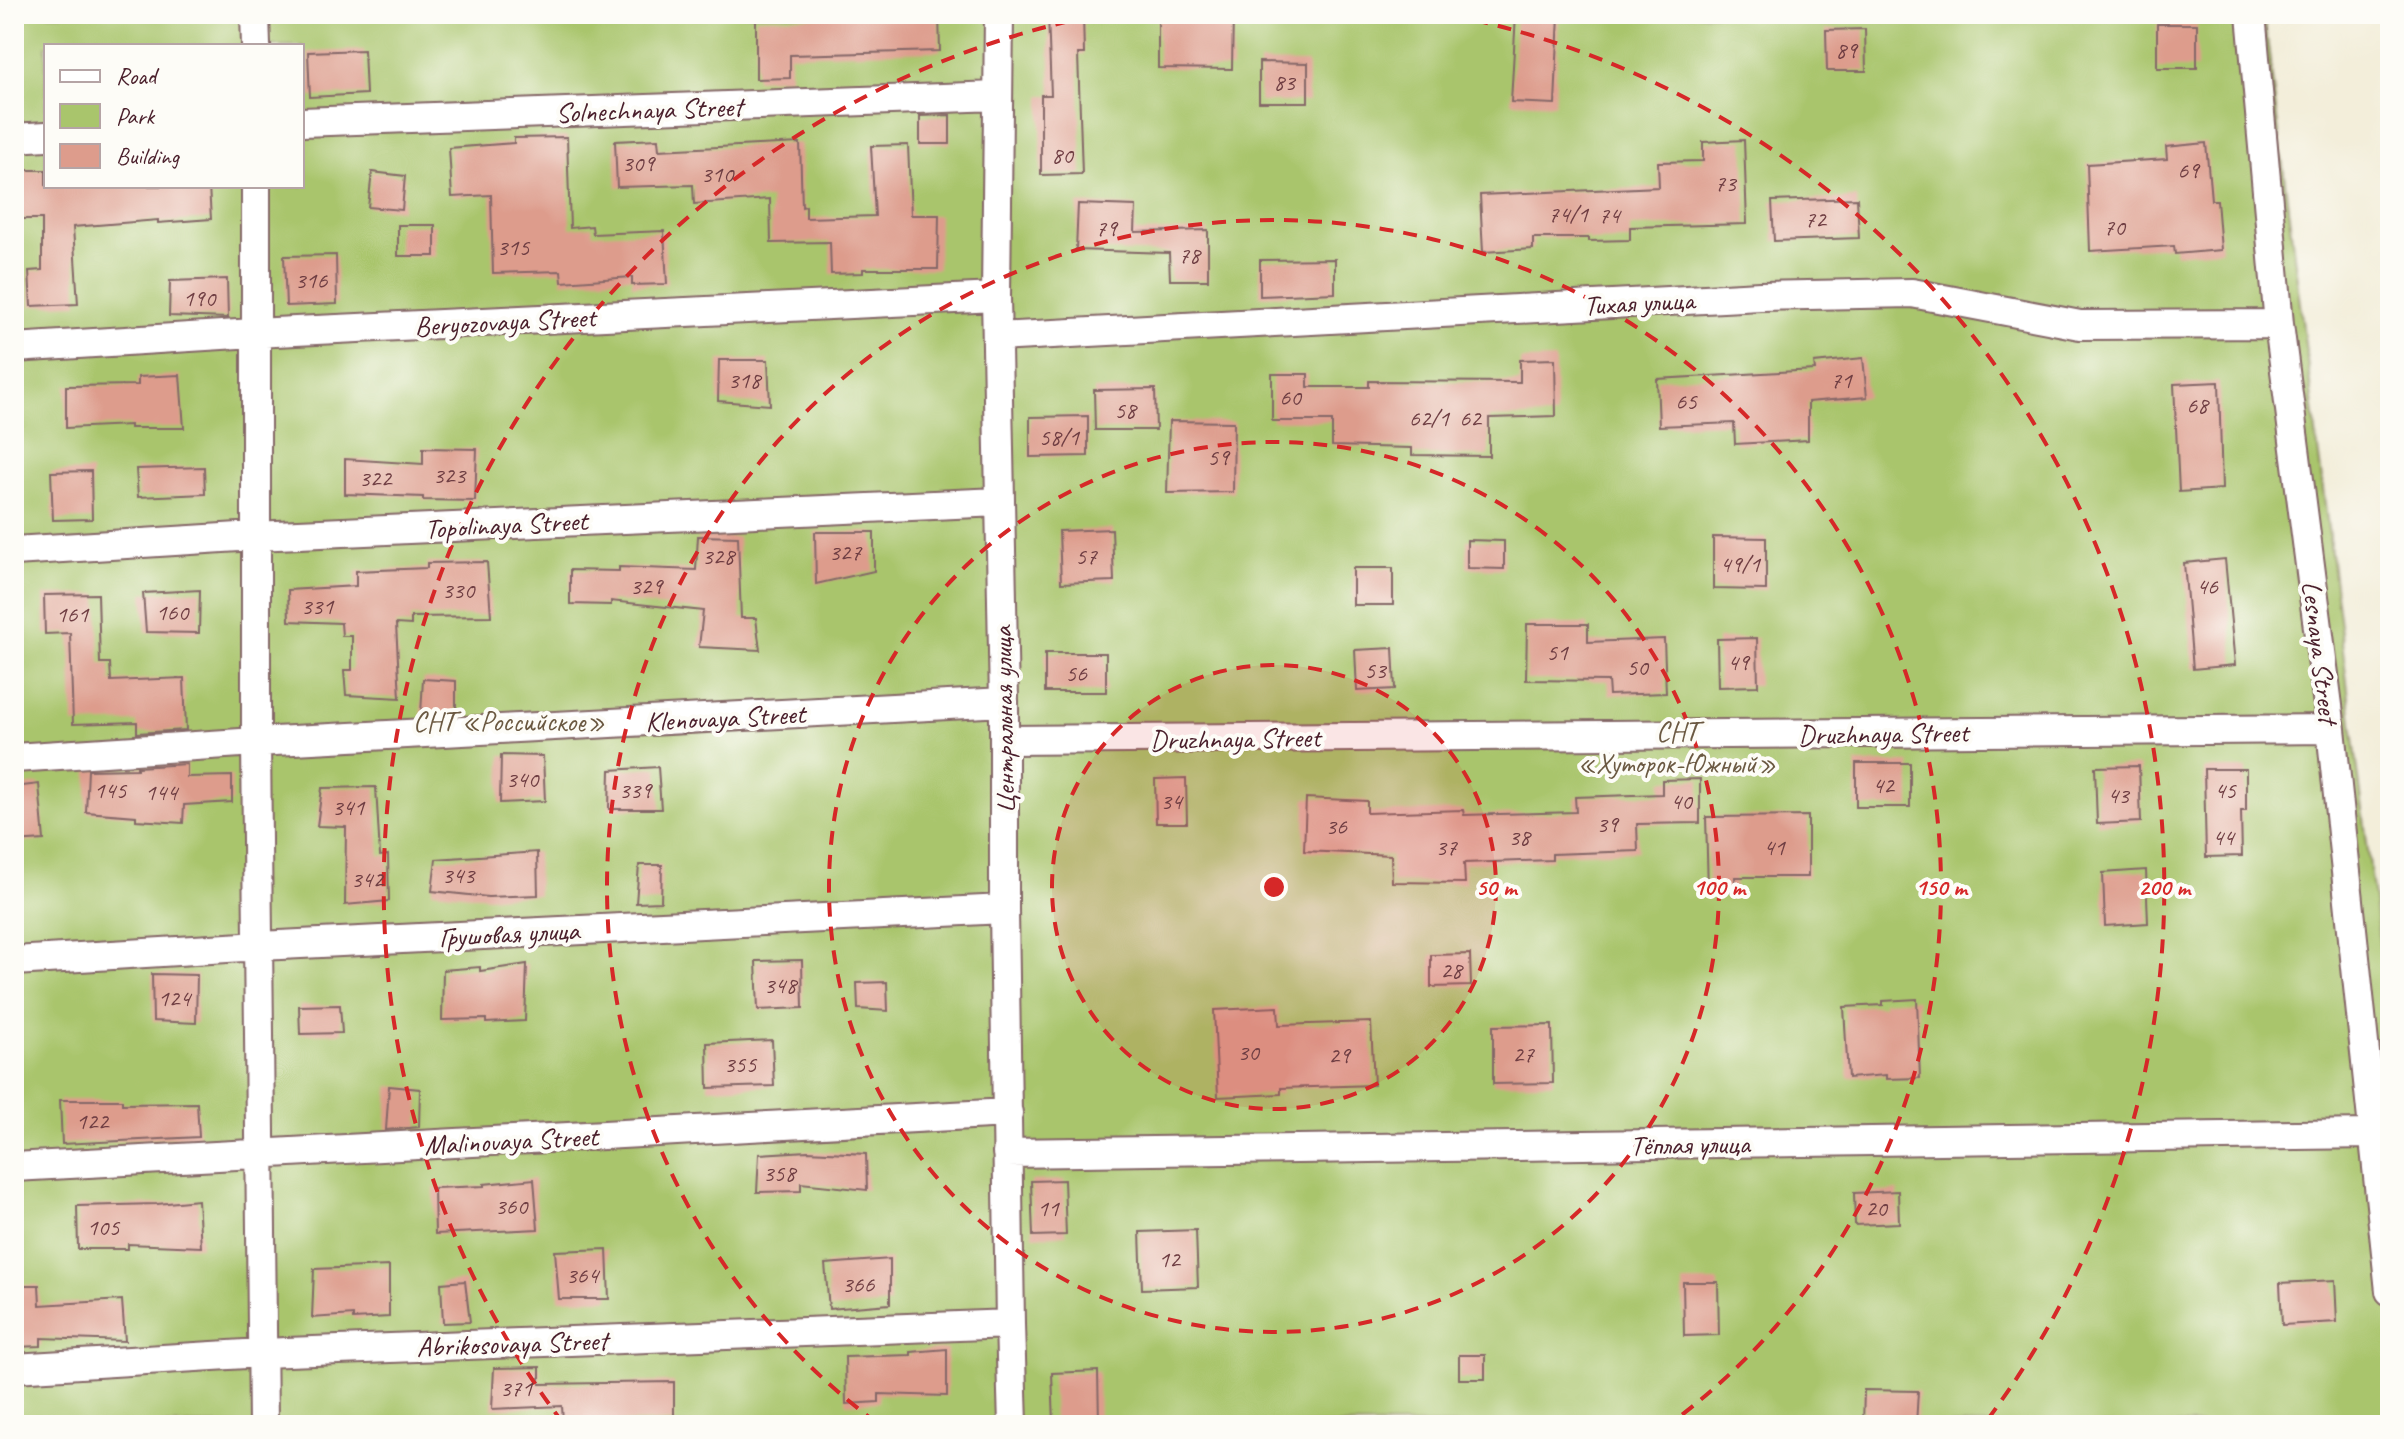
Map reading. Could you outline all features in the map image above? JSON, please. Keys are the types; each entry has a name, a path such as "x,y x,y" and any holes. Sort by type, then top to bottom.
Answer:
{"street":[{"path":"255,14 256,44"},
{"name":"Центральная улица","path":"999,14 996,297 1013,1425"},
{"name":"Lesnaya Street","path":"2251,14 2279,324 2331,729 2390,1291"},
{"name":"Solnechnaya Street","path":"304,122 997,96"},
{"path":"14,138 44,136"},
{"path":"256,188 256,742 263,1425"},
{"name":"Тихая улица","path":"997,337 1760,296 1912,293 2080,325 2279,324"},
{"name":"Beryozovaya Street","path":"14,348 254,333 996,297"},
{"name":"Topolinaya Street","path":"14,551 255,536 999,502"},
{"name":"Klenovaya Street","path":"14,758 1004,702"},
{"name":"Druzhnaya Street","path":"1004,740 2331,729"},
{"name":"Грушовая улица","path":"14,961 1004,909"},
{"name":"Malinovaya Street","path":"14,1167 1008,1113"},
{"name":"Тёплая улица","path":"1007,1153 2373,1134"},
{"name":"Abrikosovaya Street","path":"14,1368 262,1353 1010,1324"}],"green space":[{"path":"14,14 2264,14 2390,1028 2390,1425 14,1425"}],"building":[{"path":"823,14 939,14 940,51 790,55 790,78 756,79 756,18 823,17"},
{"path":"1048,14 1083,14 1084,54 1078,54 1082,174 1041,175 1041,95 1051,95"},
{"path":"1158,14 1233,14 1232,69 1158,68"},
{"path":"1516,14 1559,14 1555,104 1511,102"},
{"path":"2157,24 2197,24 2197,68 2157,68"},
{"path":"1865,29 1866,71 1827,71 1826,30"},
{"path":"364,50 366,94 310,97 308,52"},
{"path":"1259,62 1308,63 1308,102 1259,102"},
{"path":"950,115 950,144 920,144 920,116"},
{"path":"567,137 570,228 592,226 593,234 664,231 667,284 632,285 632,277 562,282 561,271 493,273 491,195 452,197 449,148 514,143 514,138"},
{"path":"658,139 659,150 800,143 802,207 806,206 806,218 875,216 871,146 908,145 911,215 939,215 938,269 863,269 863,273 831,274 830,242 771,243 770,199 694,204 693,185 617,187 615,141"},
{"path":"1744,140 1747,224 1630,227 1630,240 1533,238 1533,249 1483,252 1480,195 1659,187 1658,162 1703,161 1703,142"},
{"path":"2206,143 2211,200 2217,200 2221,250 2175,254 2174,246 2090,251 2087,164 2167,159 2166,147"},
{"path":"14,170 44,170 44,188 209,188 211,219 73,227 78,304 31,306 29,271 42,270 42,219 14,219"},
{"path":"372,172 405,176 402,210 368,207"},
{"path":"1857,198 1859,238 1774,241 1772,201"},
{"path":"1078,204 1136,206 1135,232 1208,230 1208,280 1170,280 1169,253 1076,250"},
{"path":"398,225 435,225 435,256 398,256"},
{"path":"336,255 337,304 286,306 284,256"},
{"path":"1335,259 1335,293 1260,296 1260,260"},
{"path":"227,279 228,318 169,316 170,281"},
{"path":"1863,358 1867,397 1808,402 1808,440 1735,444 1734,423 1659,426 1657,379 1815,370 1814,363"},
{"path":"1555,359 1556,416 1489,418 1489,456 1412,455 1412,448 1332,446 1332,421 1272,421 1272,374 1308,374 1308,387 1369,387 1369,381 1520,382 1520,360"},
{"path":"719,360 768,360 770,405 718,401"},
{"path":"180,375 184,428 130,428 130,425 66,428 66,386 138,385 138,377"},
{"path":"2219,382 2222,489 2179,492 2174,384"},
{"path":"1155,389 1156,430 1095,430 1094,390"},
{"path":"1088,416 1088,456 1030,457 1030,417"},
{"path":"1169,421 1234,422 1233,492 1167,493"},
{"path":"423,448 477,449 475,501 345,494 345,459 423,464"},
{"path":"204,467 205,494 138,497 136,469"},
{"path":"91,471 92,519 53,520 51,472"},
{"path":"1112,529 1114,581 1061,583 1059,531"},
{"path":"815,532 874,532 874,571 816,584"},
{"path":"698,536 738,537 741,618 756,618 760,650 699,647 703,611 611,601 611,605 570,604 570,570 619,571 619,567 696,570"},
{"path":"1713,537 1766,538 1766,590 1713,589"},
{"path":"1467,540 1504,541 1504,569 1467,568"},
{"path":"2225,559 2235,665 2193,669 2184,563"},
{"path":"487,562 491,616 411,617 411,625 396,624 400,698 346,695 344,670 352,670 352,636 342,636 341,623 289,621 288,590 356,586 356,571 427,568 427,563"},
{"path":"1353,568 1393,568 1393,605 1353,605"},
{"path":"200,590 199,633 146,632 143,593"},
{"path":"98,594 100,663 110,663 111,681 184,678 186,730 137,733 137,722 73,724 70,633 45,634 44,595"},
{"path":"1527,624 1588,624 1588,642 1664,639 1666,693 1609,695 1608,681 1526,680"},
{"path":"1757,638 1758,686 1718,687 1717,639"},
{"path":"1393,648 1395,689 1357,691 1355,650"},
{"path":"1045,653 1106,653 1106,692 1045,692"},
{"path":"423,679 456,681 456,714 421,714"},
{"path":"501,755 543,756 545,801 500,803"},
{"path":"1856,763 1910,763 1910,807 1856,807"},
{"path":"187,764 187,777 232,776 232,802 184,805 183,823 86,812 88,770"},
{"path":"2139,766 2141,822 2097,824 2095,767"},
{"path":"658,767 661,809 609,809 610,770"},
{"path":"2204,769 2246,769 2246,811 2241,811 2242,856 2206,857"},
{"path":"1186,778 1187,823 1156,823 1155,779"},
{"path":"1700,779 1700,823 1637,824 1638,851 1552,854 1552,860 1464,863 1465,883 1392,882 1391,855 1304,851 1306,798 1367,801 1367,813 1463,810 1464,815 1576,812 1575,797 1662,794 1662,780"},
{"path":"39,784 44,840 14,842 14,787"},
{"path":"376,787 380,856 388,855 389,901 345,905 346,827 317,826 322,788"},
{"path":"1808,816 1808,877 1735,877 1735,891 1708,891 1706,817"},
{"path":"537,852 538,895 488,897 432,891 436,859"},
{"path":"639,865 662,865 661,902 636,903"},
{"path":"2146,870 2148,923 2105,926 2103,873"},
{"path":"1470,954 1471,986 1431,987 1431,955"},
{"path":"802,960 803,1008 758,1010 756,961"},
{"path":"527,964 525,1021 486,1023 486,1019 442,1020 443,970 480,967 480,971"},
{"path":"152,974 197,975 196,1023 153,1021"},
{"path":"887,982 888,1011 858,1009 857,983"},
{"path":"1917,999 1920,1078 1886,1079 1886,1075 1848,1078 1844,1007"},
{"path":"340,1005 342,1033 300,1034 299,1006"},
{"path":"1278,1007 1279,1025 1371,1022 1374,1085 1281,1088 1281,1094 1218,1097 1214,1010"},
{"path":"1552,1025 1553,1083 1493,1084 1493,1026"},
{"path":"772,1040 774,1086 708,1088 707,1043"},
{"path":"389,1086 420,1089 419,1127 386,1130"},
{"path":"60,1100 122,1100 122,1104 197,1103 199,1137 62,1144"},
{"path":"808,1151 866,1154 867,1190 801,1183 801,1191 757,1192 759,1154"},
{"path":"534,1179 538,1229 435,1234 434,1188 484,1186"},
{"path":"1064,1180 1066,1235 1033,1236 1031,1181"},
{"path":"1898,1191 1899,1223 1855,1225 1854,1193"},
{"path":"198,1200 201,1247 128,1244 128,1249 78,1249 77,1206"},
{"path":"1196,1230 1198,1287 1142,1289 1140,1232"},
{"path":"607,1249 609,1299 559,1299 555,1251"},
{"path":"890,1259 890,1304 829,1309 825,1264"},
{"path":"389,1266 389,1317 353,1319 353,1315 312,1318 314,1269"},
{"path":"2335,1280 2337,1322 2282,1325 2280,1283"},
{"path":"465,1281 470,1322 443,1323 441,1283"},
{"path":"1683,1282 1718,1282 1719,1335 1684,1336"},
{"path":"14,1285 39,1285 40,1305 122,1300 125,1341 41,1338 41,1346 14,1347"},
{"path":"947,1349 947,1396 879,1394 879,1402 846,1404 845,1357 911,1355 911,1352"},
{"path":"1459,1355 1485,1355 1485,1379 1459,1379"},
{"path":"540,1367 540,1384 674,1382 674,1422 563,1422 562,1406 492,1409 494,1368"},
{"path":"1098,1371 1099,1422 1054,1423 1052,1373"},
{"path":"1864,1390 1918,1391 1916,1425 1863,1425"}],"park label":[{"name":"СНТ «Российское»","path":"509,721"},
{"name":"СНТ «Хуторок-Южный»","path":"1677,747"}]}
